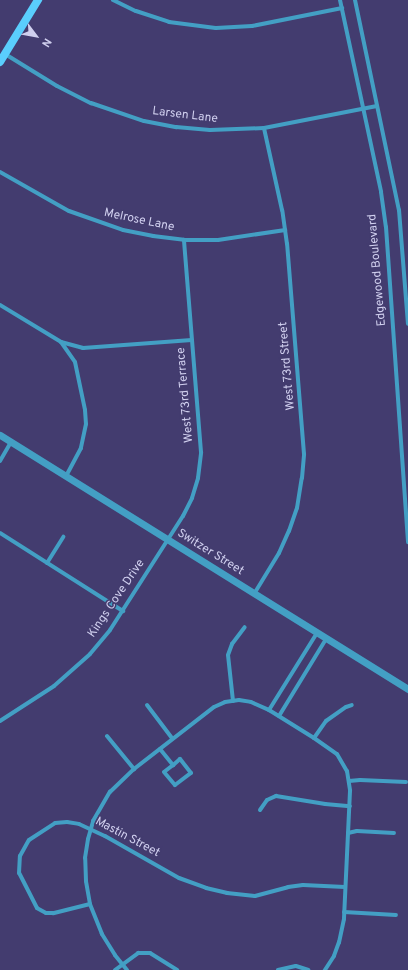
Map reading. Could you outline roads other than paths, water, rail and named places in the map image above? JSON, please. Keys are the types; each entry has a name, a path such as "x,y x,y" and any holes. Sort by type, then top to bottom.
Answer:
{"main road":[{"path":"0,62 38,0"}],"street":[{"path":"113,0 136,11 161,20 191,26 216,28 252,26 342,8"},
{"name":"Edgewood Boulevard","path":"340,0 381,192 387,242 408,542"},
{"name":"Edgewood Boulevard","path":"355,0 399,210 406,266 408,324"},
{"name":"Larsen Lane","path":"5,54 79,98 113,112 144,121 176,127 210,130 264,128 377,106"},
{"name":"West 73rd Street","path":"254,594 279,553 289,531 297,508 304,454 303,428 285,230 264,128"},
{"name":"Melrose Lane","path":"0,172 47,200 94,221 145,235 184,240 242,238 285,230"},
{"name":"West 73rd Terrace","path":"168,540 192,498 200,465 200,426 184,240"},
{"path":"0,306 61,342 83,348 192,340"},
{"path":"61,342 75,362 85,410 86,424 81,448 66,476"},
{"name":"Switzer Street","path":"0,435 408,689"},
{"path":"0,461 11,442"},
{"path":"0,533 123,611"},
{"path":"47,562 62,537"},
{"name":"Kings Cove Drive","path":"0,721 66,677 90,654 110,630 123,611 168,540"},
{"path":"233,701 228,655 232,644 245,627"},
{"path":"269,710 316,633"},
{"path":"279,716 326,639"},
{"path":"127,970 102,934 90,904 86,881 85,858 90,830 98,810 110,792 134,769 172,738 214,707 233,701 251,702 279,716 337,754 347,771 350,806 344,912 339,942 334,956 325,970"},
{"path":"147,705 172,738"},
{"path":"314,738 326,721 346,707 352,705"},
{"path":"107,736 134,769"},
{"path":"160,749 173,765"},
{"path":"180,759 191,772 175,785 164,772 173,765 180,759"},
{"path":"349,781 406,782"},
{"path":"260,810 267,800 276,796 325,804 350,806"},
{"name":"Mastin Street","path":"90,904 52,913 41,911 34,902 19,873 18,865 23,848 29,840 55,823 67,822 79,824 179,878 206,888 227,893 248,896 303,885 345,887"},
{"path":"348,833 357,831 394,833"},
{"path":"344,912 396,916"},
{"path":"115,970 138,953 150,953 176,970"},
{"path":"278,970 296,966 308,970"}]}
